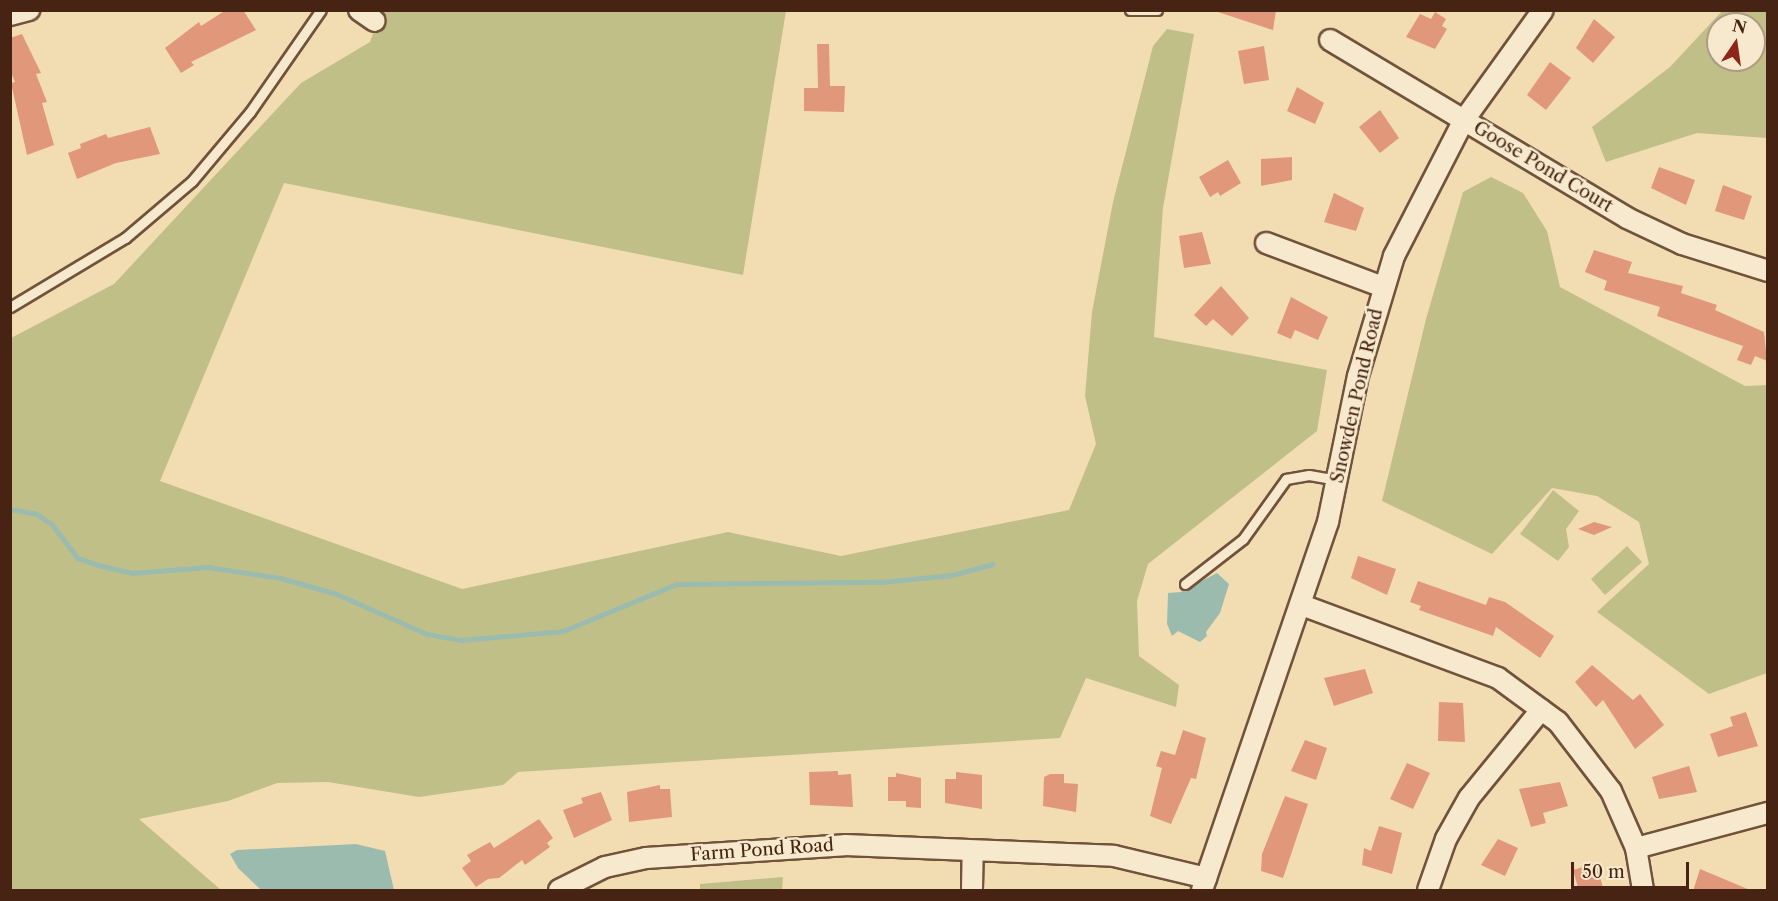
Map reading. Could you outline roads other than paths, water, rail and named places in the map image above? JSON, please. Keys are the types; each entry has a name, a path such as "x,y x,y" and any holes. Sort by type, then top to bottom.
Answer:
{"street":[{"path":"10,15 29,10"},
{"name":"Snowden Pond Road","path":"1204,884 1302,605 1338,480 1358,376 1383,287 1411,219 1464,120 1543,10"},
{"name":"Goose Pond Court","path":"1330,40 1647,228 1683,244 1767,271"},
{"path":"1266,243 1383,287"},
{"path":"1302,605 1498,678 1558,722 1595,765 1636,848 1643,891"},
{"path":"1428,891 1446,839 1469,798 1541,710"},
{"path":"1636,848 1767,813"},
{"name":"Farm Pond Road","path":"559,891 605,867 646,858 845,845 1114,856 1204,884"},
{"path":"972,891 973,851"}],"lane":[{"path":"10,307 125,238 192,181 226,143 321,10"},
{"path":"1130,10 1156,10"},
{"path":"1185,584 1243,539 1286,479 1309,475 1338,480"}],"waterway":[{"path":"10,509 37,514 52,524 78,558 98,565 132,573 208,567 281,578 337,594 427,634 461,640 563,631 677,584 881,582 952,575 993,564"}]}
